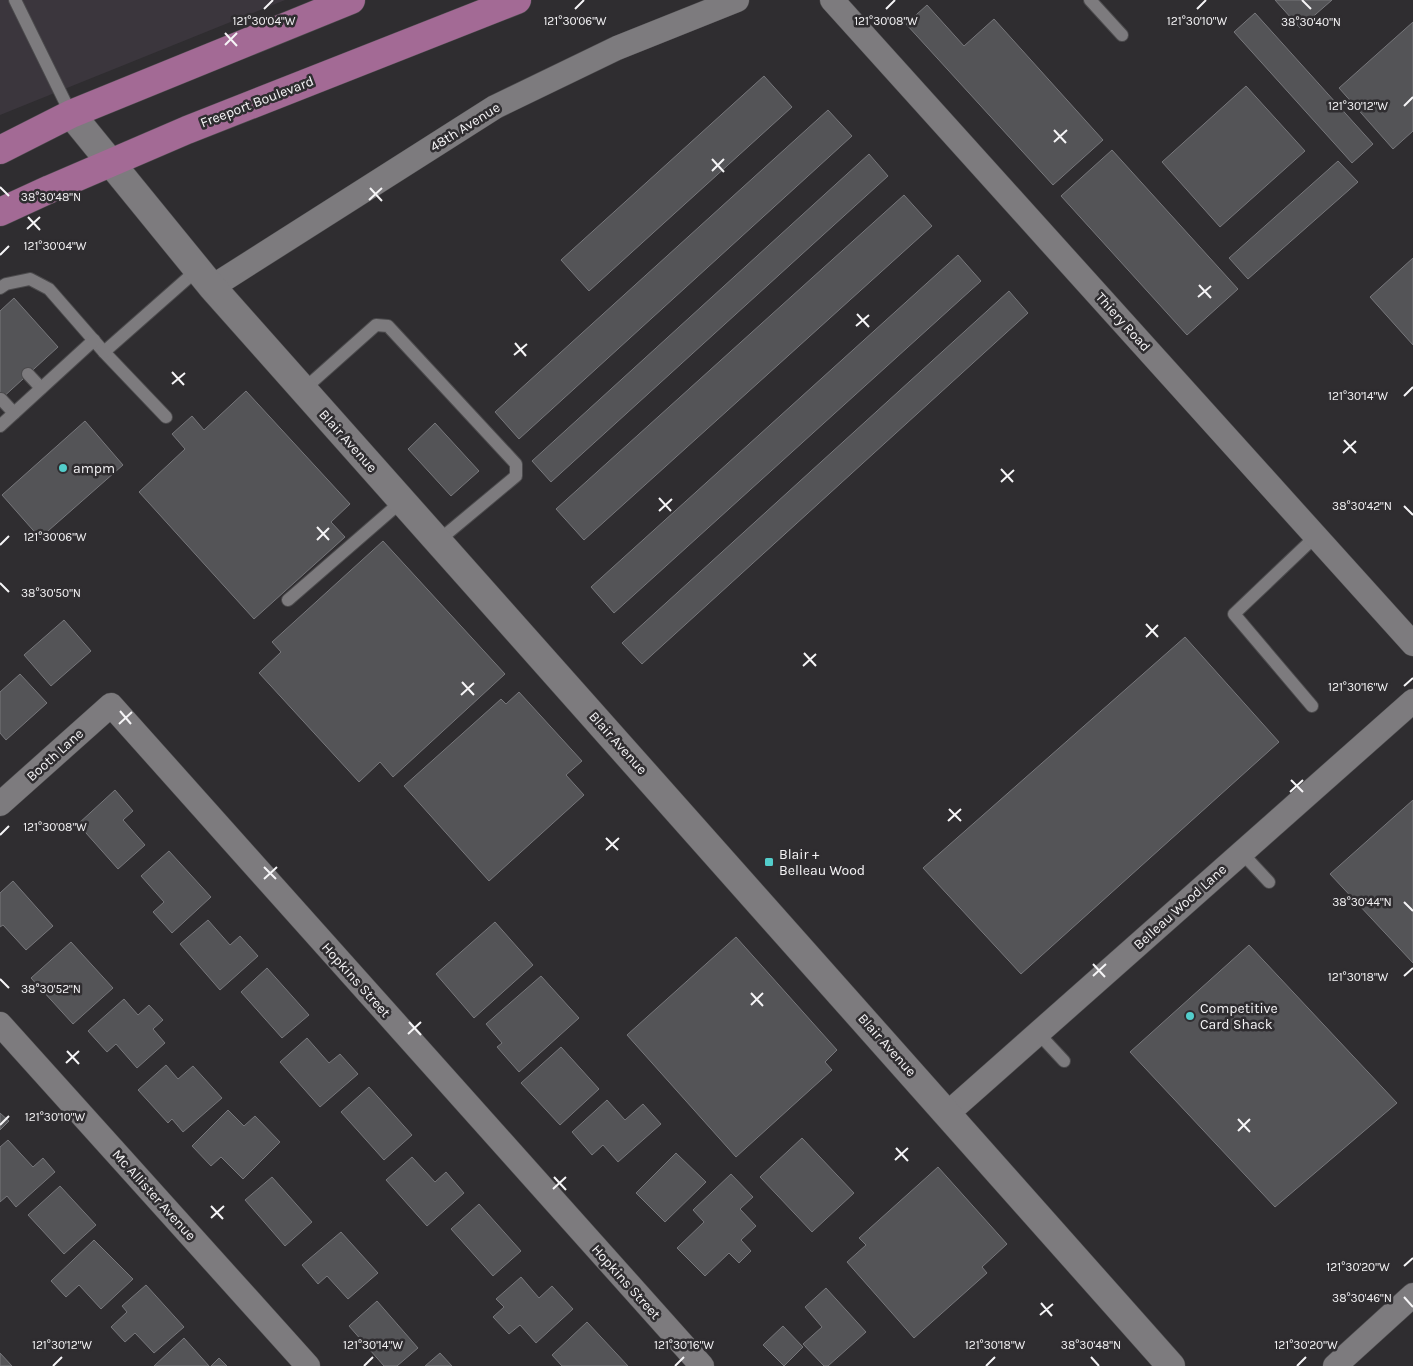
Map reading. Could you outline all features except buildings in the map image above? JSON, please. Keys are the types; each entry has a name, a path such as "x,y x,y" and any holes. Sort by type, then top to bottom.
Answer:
{"main road":[{"path":"0,150 71,114 351,0"},
{"name":"Freeport Boulevard","path":"0,212 110,162 187,130 517,0"}],"street":[{"name":"48th Avenue","path":"204,278 495,107 617,48 737,0"},
{"name":"Thiery Road","path":"832,0 1413,644"},
{"name":"Blair Avenue","path":"71,114 204,278 1171,1366"},
{"name":"Belleau Wood Lane","path":"948,1114 1413,701"},
{"name":"Booth Lane","path":"0,804 111,705"},
{"name":"Hopkins Street","path":"111,705 702,1366"},
{"name":"Mc Allister Avenue","path":"0,1024 308,1366"},
{"path":"1335,1366 1413,1295"}],"lane":[{"path":"15,0 71,114"},
{"path":"1090,0 1122,35"},
{"path":"104,352 204,278"},
{"path":"0,288 6,284 30,279 49,289 104,352 166,417"},
{"path":"303,390 376,325 388,326 516,464 516,476 438,542"},
{"path":"0,426 94,340"},
{"path":"28,374 41,388"},
{"path":"1,399 14,413"},
{"path":"288,600 402,501"},
{"path":"1312,706 1234,614 1316,536"},
{"path":"1242,852 1269,882"},
{"path":"1038,1033 1064,1061"}],"shaded area":[{"path":"0,0 285,0 0,115"}],"place":[{"name":"ampm","path":"63,468"},
{"name":"Blair + Belleau Wood","path":"769,862"},
{"name":"Competitive Card Shack","path":"1190,1016"}]}
